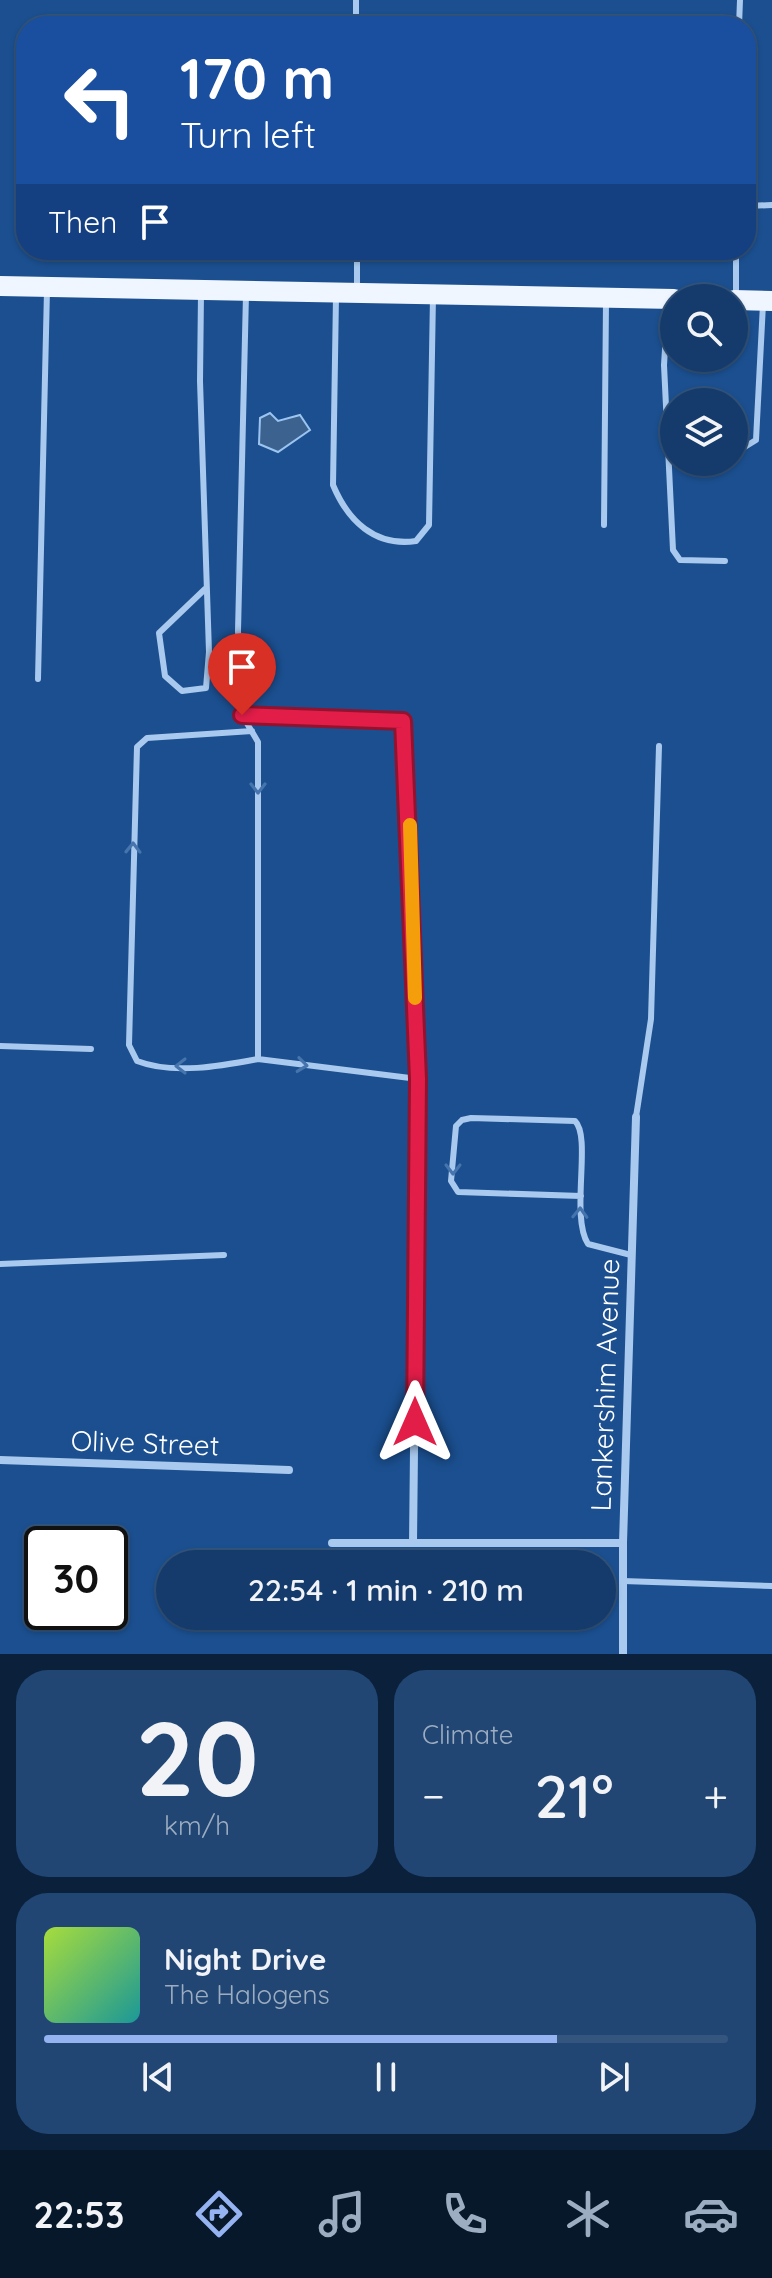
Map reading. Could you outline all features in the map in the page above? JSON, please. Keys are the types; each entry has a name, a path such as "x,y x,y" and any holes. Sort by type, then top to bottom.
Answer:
{"main road":[{"path":"0,286 660,299"},
{"path":"748,300 768,301"}],"street":[{"path":"413,1543 418,1079"},
{"name":"Lankershim Avenue","path":"623,1654 623,1543 636,1117"},
{"name":"Olive Street","path":"0,1460 289,1470"},
{"path":"332,1543 623,1543"}],"lane":[{"path":"354,260 346,292 333,485 342,505 371,535 400,543 416,541 429,525 433,294"},
{"path":"735,284 736,260"},
{"path":"38,679 47,287"},
{"path":"201,290 205,589 209,652 206,688 182,691 165,676 159,633 205,589"},
{"path":"246,291 238,631 242,715 258,742 258,1059"},
{"path":"604,525 606,297"},
{"path":"748,445 756,440 768,301"},
{"path":"672,476 673,550 680,560 725,561"},
{"path":"242,715 403,721 418,1079 258,1059 221,1066 150,1066 137,1061 129,1045 137,747 147,738 252,731"},
{"path":"636,1117 651,1019 659,746"},
{"path":"0,1046 91,1049"},
{"path":"581,1196 458,1192 451,1181 456,1126 471,1118 575,1121 580,1133 581,1196 580,1231 588,1244 631,1255"},
{"path":"0,1264 224,1255"},
{"path":"623,1581 772,1586"}],"water":[{"path":"270,413 278,421 300,415 310,430 278,452 259,444 260,418"}],"slow traffic":[{"path":"410,825 415,998"}],"route":[{"path":"242,715 403,721 408,773 418,1079 415,1422"}]}
